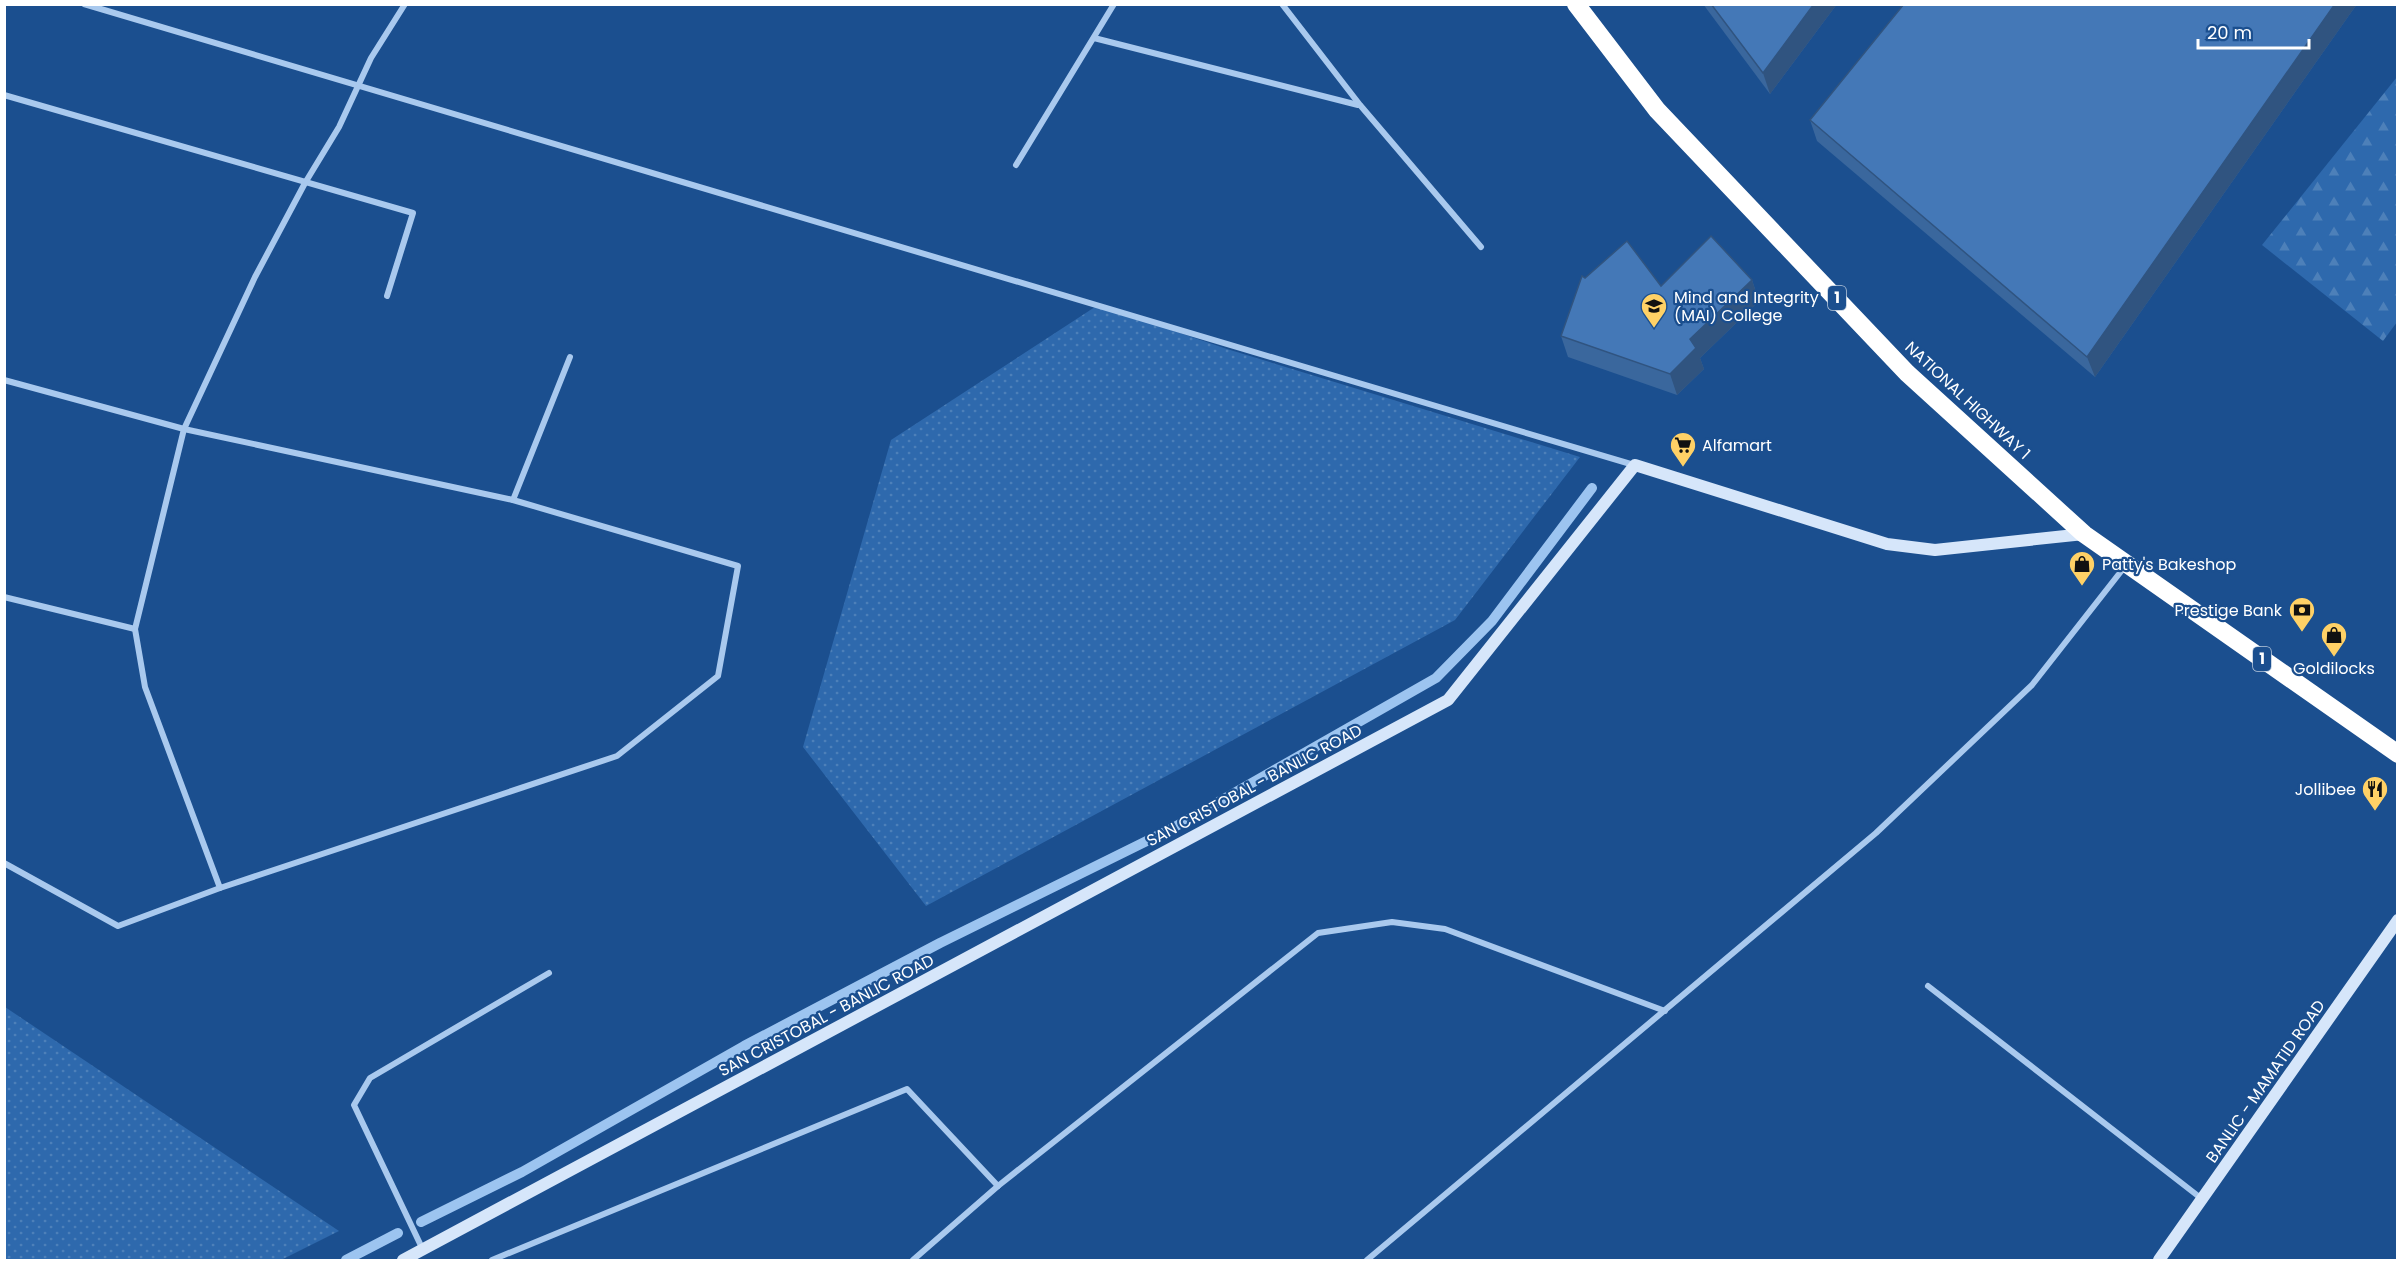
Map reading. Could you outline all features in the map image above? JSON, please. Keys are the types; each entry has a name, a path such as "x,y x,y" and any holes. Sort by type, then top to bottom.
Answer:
{"highway":[{"name":"NATIONAL HIGHWAY 1","path":"1576,4 1657,110 1907,373 2084,534 2397,754"}],"street":[{"path":"84,4 1635,465 1887,544 1935,550 2084,534"},
{"path":"220,888 145,687 135,629 184,429 255,277 305,183 339,127 371,58 405,4"},
{"path":"1016,165 1114,4"},
{"path":"1282,4 1360,105 1481,247"},
{"path":"1094,38 1360,105"},
{"path":"4,95 413,213 387,296"},
{"path":"513,500 570,357"},
{"path":"4,380 184,429 513,500 738,566 718,676 617,756 220,888 118,926 4,863"},
{"name":"SAN CRISTOBAL - BANLIC ROAD","path":"404,1260 1448,699 1635,465"},
{"path":"1367,1260 1876,833 2032,685 2126,565"},
{"path":"4,597 135,629"},
{"name":"BANLIC - MAMATID ROAD","path":"2159,1260 2397,921"},
{"path":"913,1260 998,1186 1318,933 1392,922 1445,929 1665,1011"},
{"path":"423,1251 354,1105 370,1078 549,973"},
{"path":"1928,986 2202,1199"},
{"path":"492,1260 907,1089 998,1186"}],"green space":[{"path":"2397,77 2397,322 2383,341 2262,245"},
{"path":"1098,305 1227,349 1580,457 1455,620 926,906 803,747 891,440"},
{"path":"5,1007 339,1231 281,1260 5,1260"}],"building":[{"path":"1711,4 1814,4 1763,73"},
{"path":"1904,4 2335,4 2087,357 1810,120"},
{"name":"Mind and Integrity (MAI) College","path":"1711,236 1752,280 1690,339 1696,348 1670,374 1561,336 1582,276 1585,278 1627,241 1661,286"}],"waterway":[{"path":"421,1222 522,1172 744,1046 940,943 1171,829 1436,678 1492,621 1592,488"},
{"path":"346,1260 398,1233"}],"place":[{"name":"Mind and Integrity (MAI) College","path":"1654,329"},
{"name":"Alfamart","path":"1683,468"},
{"name":"Patty's Bakeshop","path":"2082,587"},
{"name":"Prestige Bank","path":"2302,633"},
{"name":"Goldilocks","path":"2334,658"},
{"name":"Jollibee","path":"2375,812"}]}
